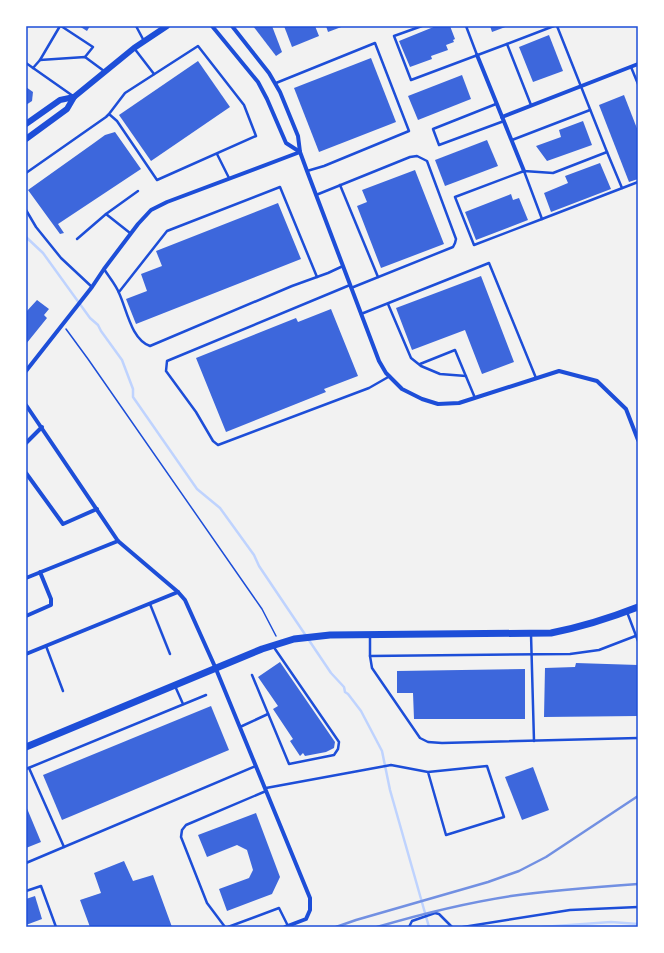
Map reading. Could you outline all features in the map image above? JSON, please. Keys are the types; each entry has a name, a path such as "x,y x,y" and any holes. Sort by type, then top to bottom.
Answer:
{"main road":[{"path":"26,747 272,646 294,639 330,635 552,633 580,627 638,607"}],"street":[{"path":"26,139 67,109 74,97 104,72 134,48 167,26"},
{"path":"212,26 258,82 286,142 300,152"},
{"path":"232,26 269,73 280,92 298,136 300,152 379,361 402,389 422,399 438,404 459,404 559,371 597,382 626,409 638,440"},
{"path":"477,55 524,171"},
{"path":"503,119 531,106 638,64"},
{"path":"26,124 60,100 74,97"},
{"path":"26,371 92,287 130,233 151,210 167,202 230,180 300,152"},
{"path":"26,405 118,541 178,592 185,600 216,669 310,898 310,910 306,920 286,926"},
{"path":"26,443 42,427"},
{"path":"26,473 64,524 97,508"},
{"path":"26,578 118,541"},
{"path":"26,616 51,605 51,600 40,572"},
{"path":"26,654 178,592"}],"lane":[{"path":"33,68 40,60 61,26 93,47 85,57"},
{"path":"136,26 144,41"},
{"path":"422,26 394,36 411,80 554,26"},
{"path":"466,26 477,55"},
{"path":"557,26 622,188"},
{"path":"275,84 375,43 409,131 324,166 307,171"},
{"path":"507,44 531,106"},
{"path":"26,173 106,117 125,93 198,46 244,105 256,136 157,180 117,121 109,114"},
{"path":"134,48 154,74"},
{"path":"40,60 85,57 104,72"},
{"path":"26,62 74,97"},
{"path":"631,67 638,84"},
{"path":"497,104 433,129 439,145 503,119"},
{"path":"511,140 590,110"},
{"path":"607,152 553,172 524,171 456,196 474,245 638,182"},
{"path":"217,154 230,180"},
{"path":"316,195 410,157 422,158 427,160 456,239 455,243 453,247 378,277 351,286 167,361 166,371 196,412 213,441 218,445 368,388 390,376"},
{"path":"524,171 542,219"},
{"path":"340,185 378,277"},
{"path":"119,292 167,231 280,187 317,277"},
{"path":"77,239 106,214 138,191"},
{"path":"26,210 36,226 61,258 92,287"},
{"path":"106,214 130,233"},
{"path":"361,314 489,263 536,379"},
{"path":"104,269 119,292 131,324 144,344 150,346 343,266"},
{"path":"388,304 411,358 419,365 440,374 466,376"},
{"path":"419,365 455,350 475,398"},
{"path":"150,604 170,654"},
{"path":"627,611 638,641"},
{"path":"531,634 534,741"},
{"path":"370,635 370,656 372,668 420,738 428,742 442,743 638,738"},
{"path":"370,656 570,654 600,650 637,636"},
{"path":"46,646 63,691"},
{"path":"252,675 289,764 334,755 338,750 339,742 272,646"},
{"path":"175,686 183,704"},
{"path":"64,847 27,769 206,695"},
{"path":"240,727 268,714"},
{"path":"286,926 279,908 227,927 207,903 182,837 182,830 186,825 266,790 391,765 428,772 486,766 504,817 446,835 428,772"},
{"path":"26,863 256,766"},
{"path":"26,891 41,886 56,927"},
{"path":"463,927 570,910 638,907"},
{"path":"409,927 412,920 435,914 439,914 452,927"}],"path":[{"path":"64,323 262,609 280,643"}],"building":[{"path":"79,26 90,26 87,31"},
{"path":"253,26 272,26 282,52 276,56"},
{"path":"284,26 315,26 319,36 292,47"},
{"path":"326,26 344,26 328,32"},
{"path":"436,26 450,26 455,39 453,40 454,42 446,45 448,50 431,56 432,59 410,67 399,41"},
{"path":"490,26 508,26 492,32"},
{"path":"549,35 563,71 533,82 519,47"},
{"path":"371,58 396,122 319,152 294,88"},
{"path":"198,61 230,107 151,161 119,115"},
{"path":"462,75 471,99 418,120 408,96"},
{"path":"26,87 33,92 32,101 26,105"},
{"path":"624,95 638,131 638,179 629,182 599,105"},
{"path":"583,121 592,145 547,161 536,146 561,137 559,130"},
{"path":"115,132 141,169 58,224 64,233 60,234 28,190 105,135"},
{"path":"487,140 498,166 445,186 435,160"},
{"path":"600,163 611,189 551,212 544,193 568,183 565,176"},
{"path":"415,170 444,244 381,268 357,206 367,202 362,190"},
{"path":"511,194 513,200 519,198 528,220 476,240 465,212"},
{"path":"278,203 301,259 136,324 126,299 147,291 141,274 162,266 156,251"},
{"path":"481,276 514,362 482,374 465,330 412,350 396,308"},
{"path":"37,300 49,309 44,315 47,318 26,344 26,312"},
{"path":"331,309 358,376 324,389 326,392 226,432 196,358 296,318 298,322"},
{"path":"280,662 335,742 334,748 326,752 305,756 303,753 300,756 290,741 293,739 273,709 278,706 258,677"},
{"path":"576,663 638,665 638,716 544,717 545,668 575,667"},
{"path":"525,669 525,719 414,719 413,693 397,693 397,671"},
{"path":"211,706 229,750 62,820 43,775"},
{"path":"533,767 549,810 522,820 505,777"},
{"path":"26,806 41,842 26,848"},
{"path":"256,813 280,877 272,894 227,911 219,889 249,878 253,870 247,850 237,845 207,857 198,835"},
{"path":"124,861 133,881 153,875 172,927 90,927 80,900 101,893 94,873"},
{"path":"35,896 42,919 26,925 26,899"}],"waterway":[{"path":"26,237 43,253 90,318 98,325 122,360 133,389 133,397 197,489 220,508 254,555 259,566 331,673 344,687 345,692 361,711 382,751 390,790 429,927"},
{"path":"542,927 611,922 638,924"}],"railway":[{"path":"336,927 488,882 519,871 546,857 638,796"},
{"path":"377,927 443,909 494,899 558,890 638,884"}]}
